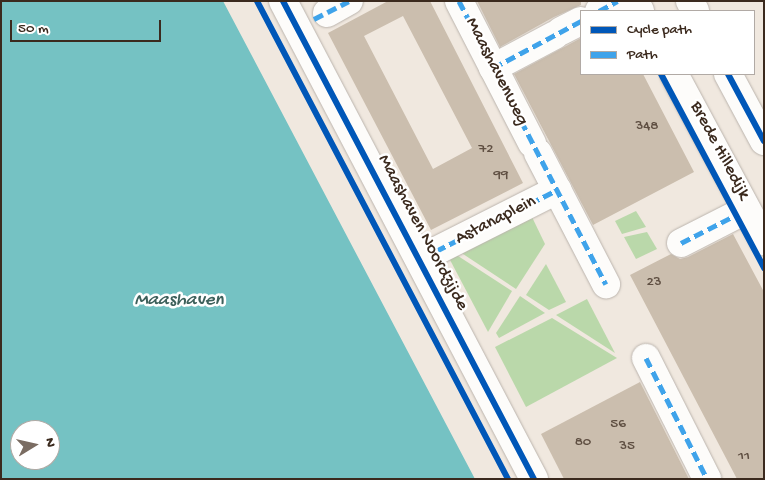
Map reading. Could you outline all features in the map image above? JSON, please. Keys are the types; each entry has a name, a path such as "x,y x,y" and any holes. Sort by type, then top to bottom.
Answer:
{"street":[{"name":"Maashaven Noordzijde","path":"283,1 534,479"},
{"name":"Maashavenweg","path":"459,1 606,284"},
{"path":"601,10 618,1"},
{"path":"493,68 566,29"},
{"name":"Brede Hilledijk","path":"675,75 764,241"},
{"path":"729,75 764,141"},
{"name":"Astanaplein","path":"436,252 557,190"},
{"path":"681,243 732,217"},
{"path":"646,358 707,479"}],"green space":[{"path":"636,211 646,227 622,234 615,221"},
{"path":"531,215 545,244 516,289 460,252"},
{"path":"647,232 657,249 636,259 624,237"},
{"path":"455,254 512,291 488,332 449,258"},
{"path":"546,264 566,302 549,310 526,295"},
{"path":"520,296 545,313 499,338 496,333"},
{"path":"587,299 615,353 556,315"},
{"path":"552,318 617,358 526,407 495,347"}],"water":[{"name":"Maashaven","path":"1,1 223,1 475,479 1,479"}],"building":[{"path":"388,1 430,1 523,183 431,230 328,33","holes":["403,16 472,148 433,169 364,36"]},
{"path":"477,1 581,1 581,5 554,17 500,47"},
{"path":"580,39 580,75 644,75 694,172 593,225 514,74"},
{"path":"733,234 764,292 764,479 737,479 630,275 671,254 680,259 688,257"},
{"path":"640,382 689,479 564,479 541,434"}],"marked path":[{"path":"314,19 349,1"},
{"path":"459,1 606,284"},
{"path":"601,10 618,1"},
{"path":"493,68 580,22"},
{"path":"436,251 557,190"},
{"path":"681,243 732,217"},
{"path":"646,358 707,479"}],"cycle path":[{"path":"257,1 508,479"},
{"path":"283,1 534,479"},
{"path":"662,75 764,268"},
{"path":"729,75 764,141"}]}
